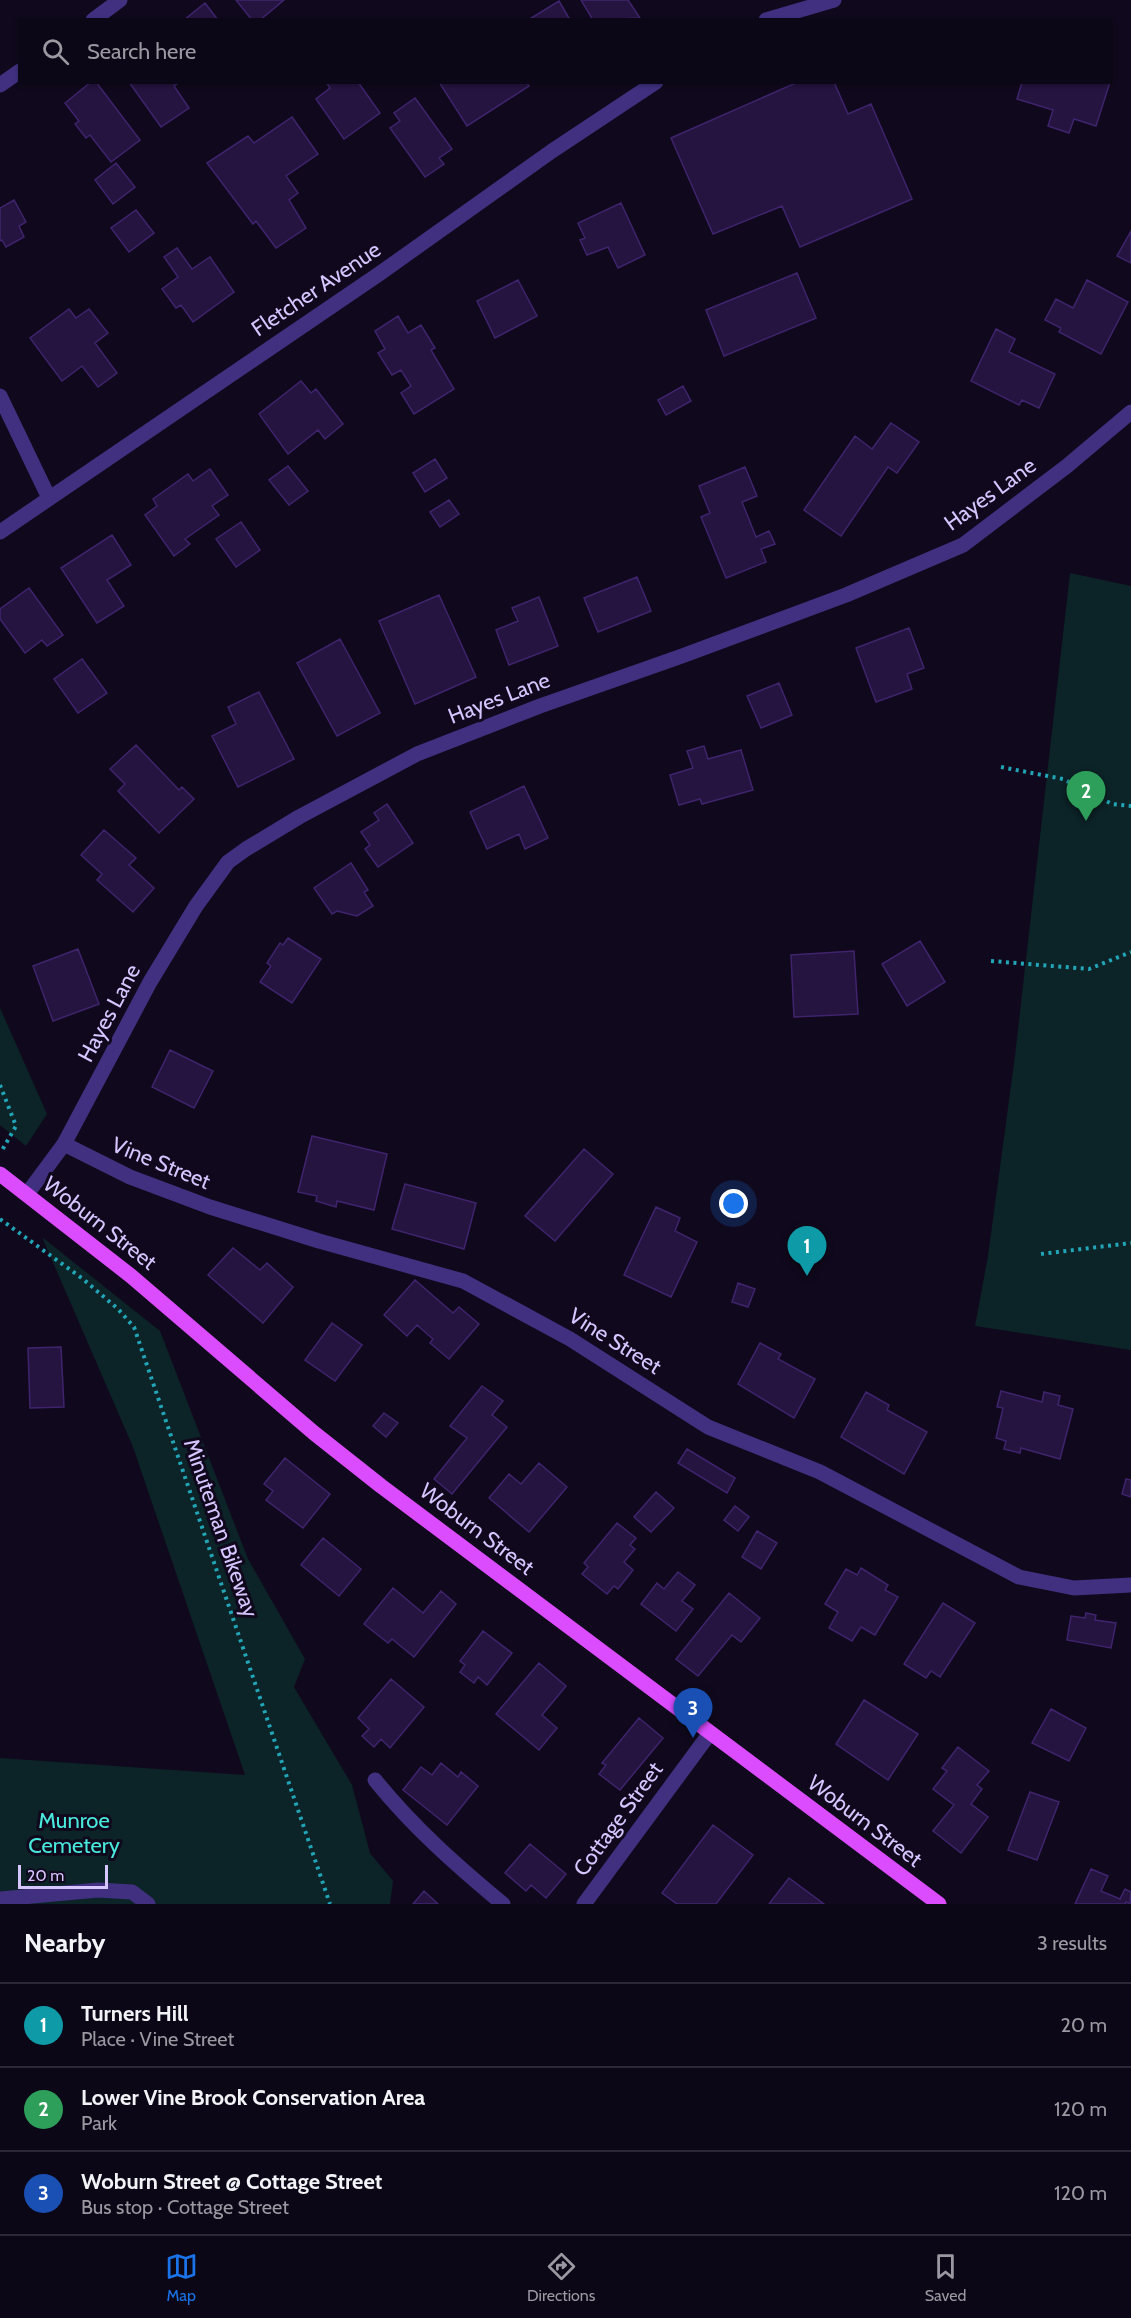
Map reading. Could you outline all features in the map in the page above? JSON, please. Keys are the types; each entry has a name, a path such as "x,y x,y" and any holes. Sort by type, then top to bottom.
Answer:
{"main road":[{"name":"Woburn Street","path":"0,1174 132,1276 314,1433 443,1533 939,1904"}],"street":[{"path":"96,18 120,0"},
{"path":"773,18 834,0"},
{"path":"0,85 18,72"},
{"name":"Fletcher Avenue","path":"0,532 370,280 552,151 653,84"},
{"path":"0,396 49,498"},
{"name":"Hayes Lane","path":"27,1194 64,1144 150,982 186,922 228,862 246,849 299,817 417,754 540,706 846,595 963,545 1067,466 1131,412"},
{"name":"Vine Street","path":"64,1144 130,1177 210,1207 319,1241 463,1281 570,1339 700,1422 820,1472 1019,1576 1074,1588 1131,1586"},
{"name":"Cottage Street","path":"584,1904 710,1732"},
{"path":"375,1780 432,1844 503,1904"},
{"path":"0,1899 98,1890 132,1892 148,1904"}],"path":[{"path":"1001,767 1063,778 1112,804 1131,806"},
{"path":"991,961 1089,969 1131,952"},
{"path":"0,1085 16,1126 0,1154"},
{"name":"Minuteman Bikeway","path":"0,1219 83,1279 118,1309 134,1327 330,1904"},
{"path":"1041,1254 1131,1243"}],"green space":[{"path":"1070,573 1131,586 1131,1350 975,1326 988,1256 1015,1056"},
{"path":"0,1008 47,1114 26,1146 0,1125"},
{"name":"Munroe Cemetery","path":"42,1237 160,1331 248,1559 305,1659 294,1687 352,1785 370,1853 393,1881 390,1904 0,1904 0,1758 245,1775 133,1447"}],"building":[{"path":"236,0 284,0 262,18 250,18"},
{"path":"581,0 628,0 640,18 592,18"},
{"path":"559,1 569,18 531,18"},
{"path":"205,3 216,18 186,18"},
{"path":"89,84 98,84 140,140 111,162 90,135 86,138 75,124 79,121 65,103"},
{"path":"130,84 177,84 174,86 189,108 161,127"},
{"path":"327,84 359,84 380,113 344,139 316,99 330,88"},
{"path":"440,84 528,84 529,86 467,126"},
{"path":"793,84 835,84 848,114 871,104 912,199 800,247 782,206 713,234 671,138"},
{"path":"1021,84 1109,84 1096,126 1074,119 1069,133 1048,126 1053,110 1017,99"},
{"path":"415,98 452,149 439,158 444,164 425,177 390,128 400,121 394,113"},
{"path":"292,117 318,154 286,176 298,193 289,200 306,228 276,248 256,221 253,224 207,163 248,136 254,143"},
{"path":"116,163 135,187 113,204 95,180"},
{"path":"14,200 26,222 19,226 24,237 6,247 2,240 0,241 0,208"},
{"path":"621,203 645,255 618,268 608,247 587,255 580,240 585,238 578,223"},
{"path":"136,210 154,233 129,252 111,228"},
{"path":"1131,231 1131,263 1117,256"},
{"path":"177,248 192,269 210,257 234,292 193,322 181,305 176,308 162,289 178,277 164,257"},
{"path":"797,273 816,318 724,356 706,310"},
{"path":"518,280 537,316 495,338 477,301"},
{"path":"1087,280 1128,302 1101,354 1059,332 1061,328 1045,320 1056,299 1073,308"},
{"path":"69,309 76,318 89,309 108,333 95,343 117,373 98,387 82,366 62,381 30,338"},
{"path":"398,316 408,333 421,325 435,348 431,350 454,389 414,414 401,393 411,386 401,370 392,375 378,353 385,349 375,331"},
{"path":"996,329 1015,339 1009,352 1055,374 1039,408 1022,400 1019,405 971,381"},
{"path":"301,381 311,393 316,389 343,424 325,439 318,430 288,454 259,414"},
{"path":"683,386 691,401 666,415 658,400"},
{"path":"891,423 919,442 897,473 888,467 841,536 804,510 855,436 872,449"},
{"path":"435,459 447,478 425,492 413,473"},
{"path":"288,466 308,491 289,505 269,480"},
{"path":"745,467 757,496 742,502 756,537 769,531 775,544 761,549 766,562 726,578 701,517 710,513 699,486"},
{"path":"210,469 228,495 212,506 219,515 185,539 190,544 174,556 145,515 157,506 153,499 188,474 193,481"},
{"path":"449,500 459,514 440,527 430,512"},
{"path":"241,522 260,550 236,567 216,539"},
{"path":"112,535 131,565 107,580 124,606 97,623 61,568"},
{"path":"637,577 651,611 598,632 584,598"},
{"path":"29,588 63,635 47,646 42,640 25,653 0,619 0,609"},
{"path":"439,595 476,677 415,704 379,621"},
{"path":"539,597 558,646 509,665 496,630 518,621 512,608"},
{"path":"909,628 924,668 907,674 912,689 876,702 856,648"},
{"path":"340,639 380,713 337,736 297,663"},
{"path":"82,659 107,693 78,713 54,679"},
{"path":"779,683 792,715 761,728 747,696"},
{"path":"259,692 294,759 238,787 212,736 236,724 228,707"},
{"path":"136,745 179,790 182,787 194,799 159,833 118,791 125,784 110,769"},
{"path":"704,746 708,759 741,750 753,790 702,804 700,799 679,805 670,775 693,768 687,751"},
{"path":"524,786 548,838 525,849 519,834 487,849 470,812"},
{"path":"387,804 413,843 378,867 365,849 370,845 361,832 379,820 374,813"},
{"path":"104,830 136,858 129,865 154,888 133,912 97,880 102,874 81,855"},
{"path":"351,863 368,890 364,892 373,906 357,916 337,911 332,914 314,888"},
{"path":"288,938 321,959 292,1003 260,982 271,966 267,963 280,943 283,945"},
{"path":"920,941 945,982 907,1006 882,964"},
{"path":"78,949 99,1004 53,1021 33,966"},
{"path":"854,951 858,1014 794,1017 791,955"},
{"path":"170,1050 213,1071 194,1108 152,1087"},
{"path":"312,1136 387,1154 374,1210 337,1201 336,1207 316,1201 317,1196 298,1192"},
{"path":"584,1149 613,1174 555,1241 525,1216"},
{"path":"405,1184 476,1203 464,1249 392,1229"},
{"path":"656,1207 680,1218 675,1231 697,1242 671,1297 624,1275"},
{"path":"233,1248 260,1270 267,1263 293,1287 263,1323 208,1275"},
{"path":"415,1280 453,1313 459,1307 479,1324 449,1359 430,1343 433,1339 417,1325 407,1336 384,1315"},
{"path":"738,1283 755,1289 748,1307 732,1302"},
{"path":"332,1323 362,1345 335,1381 305,1360"},
{"path":"760,1343 781,1354 778,1359 815,1379 794,1418 738,1384"},
{"path":"61,1347 64,1407 30,1408 28,1348"},
{"path":"482,1386 503,1401 492,1415 507,1427 452,1494 434,1479 467,1438 450,1426"},
{"path":"1001,1391 1042,1402 1044,1392 1060,1396 1058,1405 1073,1409 1060,1459 1021,1448 1020,1453 1004,1449 1006,1441 996,1438 1003,1408 997,1407"},
{"path":"866,1392 889,1405 887,1410 927,1432 904,1474 841,1437"},
{"path":"384,1413 398,1423 386,1437 373,1426"},
{"path":"687,1449 735,1478 727,1493 678,1463"},
{"path":"285,1458 330,1494 303,1528 266,1500 273,1491 264,1484"},
{"path":"539,1463 567,1487 529,1532 489,1498 509,1474 521,1484"},
{"path":"1126,1479 1131,1480 1131,1497 1122,1494"},
{"path":"656,1492 674,1508 651,1532 634,1517"},
{"path":"735,1506 749,1517 738,1531 724,1520"},
{"path":"617,1523 636,1538 630,1545 635,1549 624,1562 633,1570 618,1589 614,1586 607,1594 582,1574 588,1567 584,1563"},
{"path":"757,1531 777,1543 761,1569 742,1557"},
{"path":"323,1538 361,1569 339,1596 301,1565"},
{"path":"861,1568 888,1585 885,1590 898,1597 875,1635 861,1627 852,1641 829,1628 838,1612 825,1604 846,1569 857,1575"},
{"path":"678,1572 695,1585 682,1601 693,1609 676,1631 641,1604 657,1583 664,1589"},
{"path":"393,1588 423,1613 441,1591 456,1604 414,1657 392,1639 388,1643 364,1624"},
{"path":"729,1593 760,1618 741,1642 732,1635 698,1676 676,1659"},
{"path":"943,1603 975,1623 940,1677 931,1671 926,1678 904,1664"},
{"path":"1086,1613 1096,1615 1095,1620 1116,1623 1111,1648 1067,1640 1071,1616 1085,1618"},
{"path":"483,1631 512,1653 487,1685 478,1677 474,1683 460,1672 465,1665 460,1661"},
{"path":"539,1663 566,1686 542,1715 557,1728 539,1750 496,1714"},
{"path":"391,1679 424,1707 390,1748 381,1739 374,1747 362,1736 369,1729 358,1718"},
{"path":"864,1700 918,1734 888,1780 836,1744"},
{"path":"1051,1709 1086,1728 1069,1761 1032,1743"},
{"path":"639,1718 663,1738 620,1790 599,1774 606,1765 602,1763"},
{"path":"958,1747 989,1771 977,1785 982,1789 971,1804 988,1817 961,1853 933,1831 954,1805 933,1789 947,1771 942,1768"},
{"path":"441,1763 458,1777 461,1772 478,1786 447,1825 403,1790 421,1767 432,1775"},
{"path":"1030,1792 1059,1802 1037,1860 1008,1850"},
{"path":"713,1825 753,1855 716,1904 677,1904 662,1893"},
{"path":"530,1844 566,1874 546,1898 531,1885 526,1891 505,1873"},
{"path":"1091,1869 1108,1876 1101,1891 1120,1899 1125,1889 1131,1892 1130,1904 1126,1902 1125,1904 1075,1904"},
{"path":"789,1878 824,1904 769,1904"},
{"path":"424,1891 438,1904 413,1904"}],"place":[{"name":"Lower Vine Brook Conservation Area","path":"1086,821"},
{"name":"Turners Hill","path":"807,1276"},
{"name":"Woburn Street @ Cottage Street","path":"693,1738"}]}
